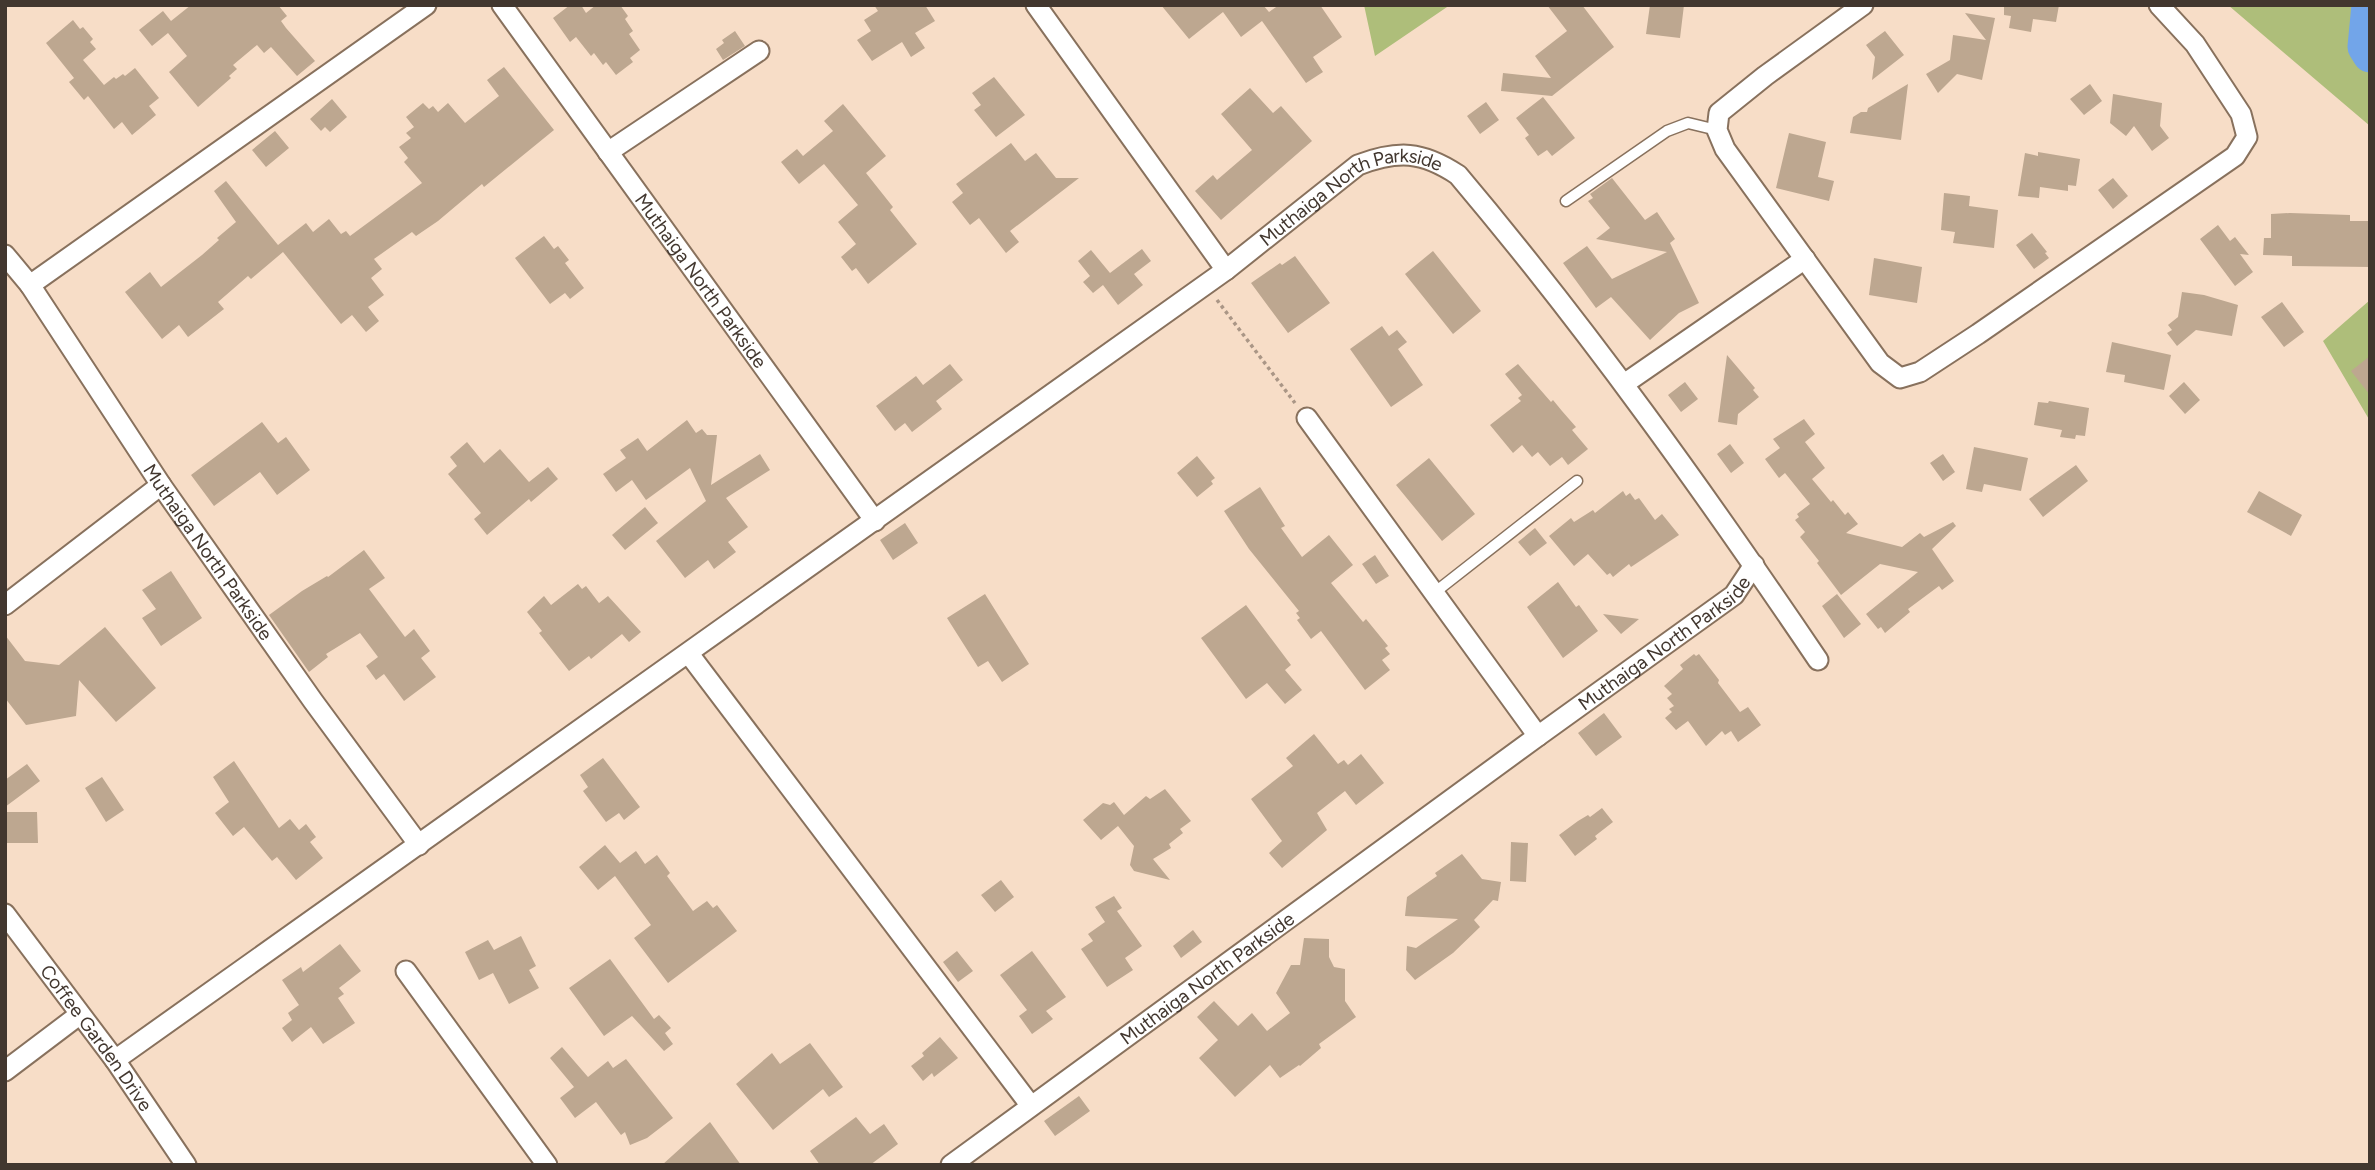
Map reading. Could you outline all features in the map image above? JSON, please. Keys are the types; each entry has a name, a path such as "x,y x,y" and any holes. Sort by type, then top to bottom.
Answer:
{"street":[{"path":"30,285 426,5"},
{"name":"Muthaiga North Parkside","path":"502,5 876,521"},
{"path":"1036,5 1226,270"},
{"path":"1863,5 1719,113 1717,130 1725,149 1880,363 1900,378 1920,372 1978,334 2235,156 2247,136 2241,114 2195,44 2159,5"},
{"path":"608,152 759,51"},
{"name":"Muthaiga North Parkside","path":"115,1060 1206,285 1358,165 1383,156 1403,154 1440,163 1458,175 1624,384 1754,565 1734,595 951,1165"},
{"name":"Muthaiga North Parkside","path":"5,255 30,285 161,485 313,701 419,845"},
{"path":"1624,384 1805,258"},
{"path":"1307,418 1538,736"},
{"path":"5,605 161,485"},
{"path":"1754,565 1818,660"},
{"path":"689,654 1031,1106"},
{"name":"Coffee Garden Drive","path":"6,915 115,1060 186,1165"},
{"path":"406,971 547,1165"},
{"path":"5,1071 79,1015"}],"lane":[{"path":"1566,201 1667,131 1688,124 1717,130"},
{"path":"1434,593 1577,481"}],"path":[{"path":"1206,285 1307,418"}],"green space":[{"path":"1364,5 1450,5 1375,56"},
{"path":"2228,5 2370,5 2370,126"},
{"path":"2370,300 2370,421 2323,341"}],"building":[{"path":"191,5 278,5 287,16 281,21 315,61 297,76 271,47 264,53 257,45 233,65 237,69 229,76 231,78 198,107 169,72 187,56 168,33 152,46 139,30 163,11 171,21"},
{"path":"570,5 581,5 586,13 596,5 620,5 628,16 625,19 633,31 629,34 640,50 630,58 633,62 616,75 606,62 603,65 594,53 591,56 576,37 570,42 553,18"},
{"path":"874,5 925,5 935,21 915,33 925,48 911,57 902,42 872,61 857,40 871,31 864,20 878,11"},
{"path":"1161,5 1263,5 1269,12 1279,5 1320,5 1342,37 1313,57 1323,72 1306,83 1262,21 1241,37 1223,12 1189,39"},
{"path":"1547,5 1582,5 1614,47 1552,96 1501,91 1503,73 1551,78 1535,56 1567,31"},
{"path":"1650,5 1684,5 1680,38 1646,34"},
{"path":"2004,5 2059,5 2056,22 2033,19 2031,32 2009,28 2011,16 2004,15"},
{"path":"1965,13 1995,18 1982,80 1957,74 1938,93 1926,74 1950,60 1953,35 1986,40"},
{"path":"73,20 93,39 90,42 96,49 83,60 104,85 114,77 116,79 123,74 125,76 135,68 159,98 149,106 156,115 132,135 122,122 114,129 88,96 84,100 69,82 74,78 46,43"},
{"path":"735,31 745,46 723,60 716,49 724,43 722,40"},
{"path":"1885,31 1904,55 1872,80 1875,57 1866,45"},
{"path":"504,67 554,130 438,221 416,236 412,232 374,259 382,269 371,278 384,295 368,307 379,321 366,332 352,315 341,324 283,252 251,279 248,276 218,302 224,309 188,337 179,325 162,339 125,292 150,272 161,287 202,255 236,222 214,191 226,181 278,245 306,223 313,232 329,219 341,234 346,231 350,236 422,183 404,162 408,158 399,147 411,138 406,133 414,127 406,117 423,103 429,109 433,106 438,112 448,103 465,123 499,96 487,80"},
{"path":"994,77 1025,115 996,137 974,110 981,105 972,93"},
{"path":"1908,84 1901,140 1850,133 1853,117 1867,112 1868,108"},
{"path":"2090,84 2102,101 2084,115 2070,99"},
{"path":"1250,88 1273,113 1281,106 1312,141 1221,220 1195,191 1213,175 1217,180 1252,150 1221,114"},
{"path":"2113,94 2162,103 2160,126 2169,138 2152,151 2134,126 2126,136 2110,123"},
{"path":"1543,97 1575,138 1552,156 1547,150 1538,156 1525,138 1529,135 1516,118"},
{"path":"332,99 347,117 330,132 325,127 321,131 310,119"},
{"path":"1486,102 1499,120 1480,134 1467,116"},
{"path":"843,104 886,156 866,173 917,244 868,284 856,268 852,271 841,257 856,244 838,222 858,205 824,164 799,184 781,162 797,149 803,156 833,131 824,121"},
{"path":"275,131 289,148 266,167 252,150"},
{"path":"1789,133 1826,142 1818,177 1834,181 1829,201 1776,188"},
{"path":"1011,143 1025,161 1036,153 1056,178 1079,178 1010,231 1019,242 1006,253 979,218 970,225 952,202 963,193 956,184"},
{"path":"2038,152 2080,159 2076,186 2068,185 2068,191 2040,187 2039,198 2018,196 2025,153 2038,156"},
{"path":"1612,178 1645,220 1657,212 1675,239 1670,243 1699,303 1679,313 1650,340 1611,297 1596,308 1563,263 1587,246 1612,279 1667,252 1596,239 1610,228 1588,201 1593,198 1590,194"},
{"path":"2113,178 2128,196 2113,209 2098,190"},
{"path":"1944,193 1970,196 1969,206 1998,210 1994,248 1953,243 1955,232 1941,230"},
{"path":"2271,214 2350,215 2350,221 2370,221 2370,267 2292,266 2292,256 2263,255 2264,238 2271,238"},
{"path":"2218,225 2230,241 2235,237 2249,255 2240,254 2253,272 2235,286 2200,239"},
{"path":"2032,233 2049,258 2034,269 2016,245"},
{"path":"544,236 554,249 558,246 569,260 565,263 584,288 570,299 565,293 550,304 515,258"},
{"path":"1142,249 1151,261 1134,274 1143,285 1118,305 1103,285 1093,293 1083,282 1090,276 1078,261 1091,250 1110,273"},
{"path":"1433,251 1481,311 1453,334 1405,274"},
{"path":"1295,256 1330,303 1288,333 1251,283"},
{"path":"1874,258 1922,267 1917,303 1869,295"},
{"path":"2182,292 2238,305 2232,336 2196,330 2177,346 2167,333 2172,330 2168,325 2178,317"},
{"path":"2282,302 2304,332 2284,347 2261,317"},
{"path":"1382,326 1389,336 1397,330 1407,342 1398,349 1423,385 1391,407 1350,349"},
{"path":"2112,342 2171,355 2164,390 2124,382 2125,375 2106,372"},
{"path":"1727,355 1755,388 1753,390 1759,397 1738,414 1737,425 1718,422"},
{"path":"2370,356 2370,395 2351,371"},
{"path":"950,364 963,380 936,401 942,409 912,432 905,423 895,431 876,406 916,376 923,385"},
{"path":"1518,364 1576,427 1572,430 1588,449 1568,465 1562,457 1550,466 1538,452 1532,457 1522,445 1513,453 1490,425 1521,401 1518,398 1522,395 1505,374"},
{"path":"1685,382 1698,399 1681,412 1668,395"},
{"path":"2184,382 2200,400 2185,414 2169,396"},
{"path":"2049,401 2089,408 2085,436 2076,435 2075,439 2060,437 2062,430 2034,425 2038,402"},
{"path":"1804,419 1815,434 1805,442 1825,468 1812,479 1831,502 1833,500 1845,515 1848,512 1858,524 1846,533 1902,547 1920,533 1924,537 1953,522 1956,526 1932,549 1954,581 1942,590 1939,586 1908,609 1910,612 1885,633 1881,627 1878,629 1866,614 1918,572 1880,564 1841,595 1817,563 1819,561 1800,537 1805,532 1795,520 1799,517 1797,514 1810,504 1785,473 1779,478 1765,459 1780,448 1773,439"},
{"path":"687,420 696,433 702,429 707,435 717,435 711,485 760,454 770,470 726,498 748,527 728,542 736,552 714,569 708,560 685,578 656,541 706,501 690,468 646,500 632,480 616,492 603,474 626,458 620,450 638,438 647,451"},
{"path":"262,422 278,443 286,437 310,470 277,495 260,472 214,506 191,475"},
{"path":"467,442 484,463 500,449 529,482 548,467 558,479 531,502 529,499 487,535 474,519 481,513 448,474 457,466 450,457"},
{"path":"1730,444 1744,463 1731,473 1717,454"},
{"path":"1974,447 2028,458 2021,491 1984,484 1982,492 1966,489"},
{"path":"1943,454 1955,472 1943,481 1930,463"},
{"path":"1197,456 1215,478 1211,481 1213,484 1197,497 1177,473"},
{"path":"1429,458 1475,514 1442,541 1396,485"},
{"path":"2076,465 2088,481 2043,517 2029,499"},
{"path":"1260,487 1285,526 1281,528 1302,557 1329,535 1353,565 1331,583 1363,622 1366,619 1388,646 1385,648 1390,654 1382,660 1390,670 1365,690 1321,631 1311,639 1297,620 1300,618 1296,613 1299,611 1249,549 1224,511"},
{"path":"1623,491 1626,496 1630,493 1635,500 1639,498 1655,520 1662,514 1679,535 1631,567 1629,564 1613,577 1610,573 1607,575 1588,554 1574,566 1549,536 1571,518 1574,522 1593,510 1595,513"},
{"path":"2259,491 2302,515 2291,536 2247,512"},
{"path":"645,507 658,523 625,550 612,535"},
{"path":"905,523 918,543 893,560 880,540"},
{"path":"1535,528 1547,543 1530,556 1518,542"},
{"path":"364,550 385,578 369,589 405,637 414,629 430,651 421,658 436,677 404,701 384,674 376,680 366,666 378,657 360,633 326,654 328,657 309,672 269,615"},
{"path":"1375,555 1389,576 1376,584 1362,564"},
{"path":"171,571 202,618 161,646 142,618 156,609 142,590"},
{"path":"1558,582 1598,631 1563,658 1527,607"},
{"path":"578,584 582,589 586,586 599,603 608,596 641,632 629,642 622,634 591,659 589,656 569,671 539,633 542,631 527,612 544,596 551,605"},
{"path":"985,594 1029,664 1002,682 988,661 978,667 947,618"},
{"path":"1837,594 1861,624 1844,638 1822,606"},
{"path":"1246,605 1291,665 1285,670 1302,690 1285,704 1267,683 1246,699 1201,638"},
{"path":"1603,614 1639,619 1621,634"},
{"path":"105,627 156,688 116,722 79,680 76,716 26,725 5,698 5,635 25,661 59,665"},
{"path":"1694,654 1699,654 1740,712 1748,707 1761,725 1738,742 1731,731 1725,735 1722,731 1706,746 1688,721 1676,730 1665,718 1672,712 1669,709 1674,706 1667,698 1672,694 1664,686 1683,669 1680,665"},
{"path":"1604,713 1622,737 1596,756 1578,733"},
{"path":"1314,734 1338,764 1344,760 1348,765 1361,754 1384,783 1356,805 1345,791 1317,813 1327,830 1282,868 1269,853 1282,841 1251,799 1293,766 1286,758"},
{"path":"603,758 640,807 624,820 619,813 606,822 583,791 588,787 580,775"},
{"path":"234,761 279,828 290,819 299,830 306,824 316,837 310,842 323,858 296,880 277,857 272,861 244,827 233,836 215,813 229,802 213,777"},
{"path":"27,764 40,781 5,807 5,780"},
{"path":"102,777 124,810 106,822 85,788"},
{"path":"1165,789 1191,821 1180,829 1183,833 1169,844 1171,848 1153,859 1170,880 1134,871 1130,865 1134,846 1118,826 1101,840 1083,820 1103,803 1110,805 1114,802 1124,815 1146,796 1150,799"},
{"path":"1602,808 1613,822 1575,856 1559,835"},
{"path":"5,812 37,812 38,843 5,843"},
{"path":"1511,842 1528,843 1526,882 1510,881"},
{"path":"605,845 620,863 636,851 645,864 657,855 670,873 667,876 693,911 707,901 713,908 717,905 737,931 668,983 634,938 651,925 615,876 598,890 579,867"},
{"path":"1462,854 1482,879 1501,882 1498,901 1493,900 1474,920 1480,927 1453,953 1415,980 1406,970 1407,946 1416,948 1458,919 1405,916 1407,897"},
{"path":"1001,880 1014,897 995,912 981,895"},
{"path":"1114,896 1122,908 1117,911 1142,946 1125,958 1133,970 1107,987 1081,949 1093,941 1088,934 1105,922 1095,907"},
{"path":"1193,930 1202,942 1181,958 1173,946"},
{"path":"521,936 536,966 529,970 539,988 509,1004 493,973 479,980 465,952 488,940 494,950"},
{"path":"1304,938 1329,939 1329,957 1334,967 1345,969 1345,1001 1356,1017 1319,1044 1321,1048 1300,1066 1280,1078 1270,1065 1235,1097 1199,1058 1218,1040 1197,1017 1214,1001 1238,1026 1252,1013 1267,1031 1290,1013 1276,993 1291,965 1300,965"},
{"path":"340,944 361,971 339,988 344,994 338,998 355,1023 323,1044 311,1027 292,1042 282,1028 292,1020 288,1013 299,1005 282,980 301,967 303,972"},
{"path":"957,951 973,971 958,982 943,962"},
{"path":"1032,951 1066,997 1046,1011 1053,1019 1032,1034 1019,1016 1027,1010 1000,975"},
{"path":"610,959 654,1019 659,1015 671,1028 665,1033 673,1044 664,1051 632,1016 604,1036 569,988"},
{"path":"940,1037 958,1058 934,1077 932,1073 923,1081 911,1066 924,1056 922,1053"},
{"path":"810,1043 843,1087 829,1097 823,1089 773,1130 736,1084 772,1053 780,1064"},
{"path":"562,1047 588,1077 608,1061 613,1068 626,1059 673,1118 647,1138 630,1145 625,1132 621,1135 596,1102 575,1118 560,1098 574,1087 550,1058"},
{"path":"1079,1096 1090,1111 1055,1136 1044,1121"},
{"path":"856,1117 870,1134 884,1124 898,1144 870,1165 820,1165 810,1151"},
{"path":"710,1122 741,1165 662,1165 694,1136"}],"waterway":[{"path":"2369,5 2365,47 2370,55"}]}
